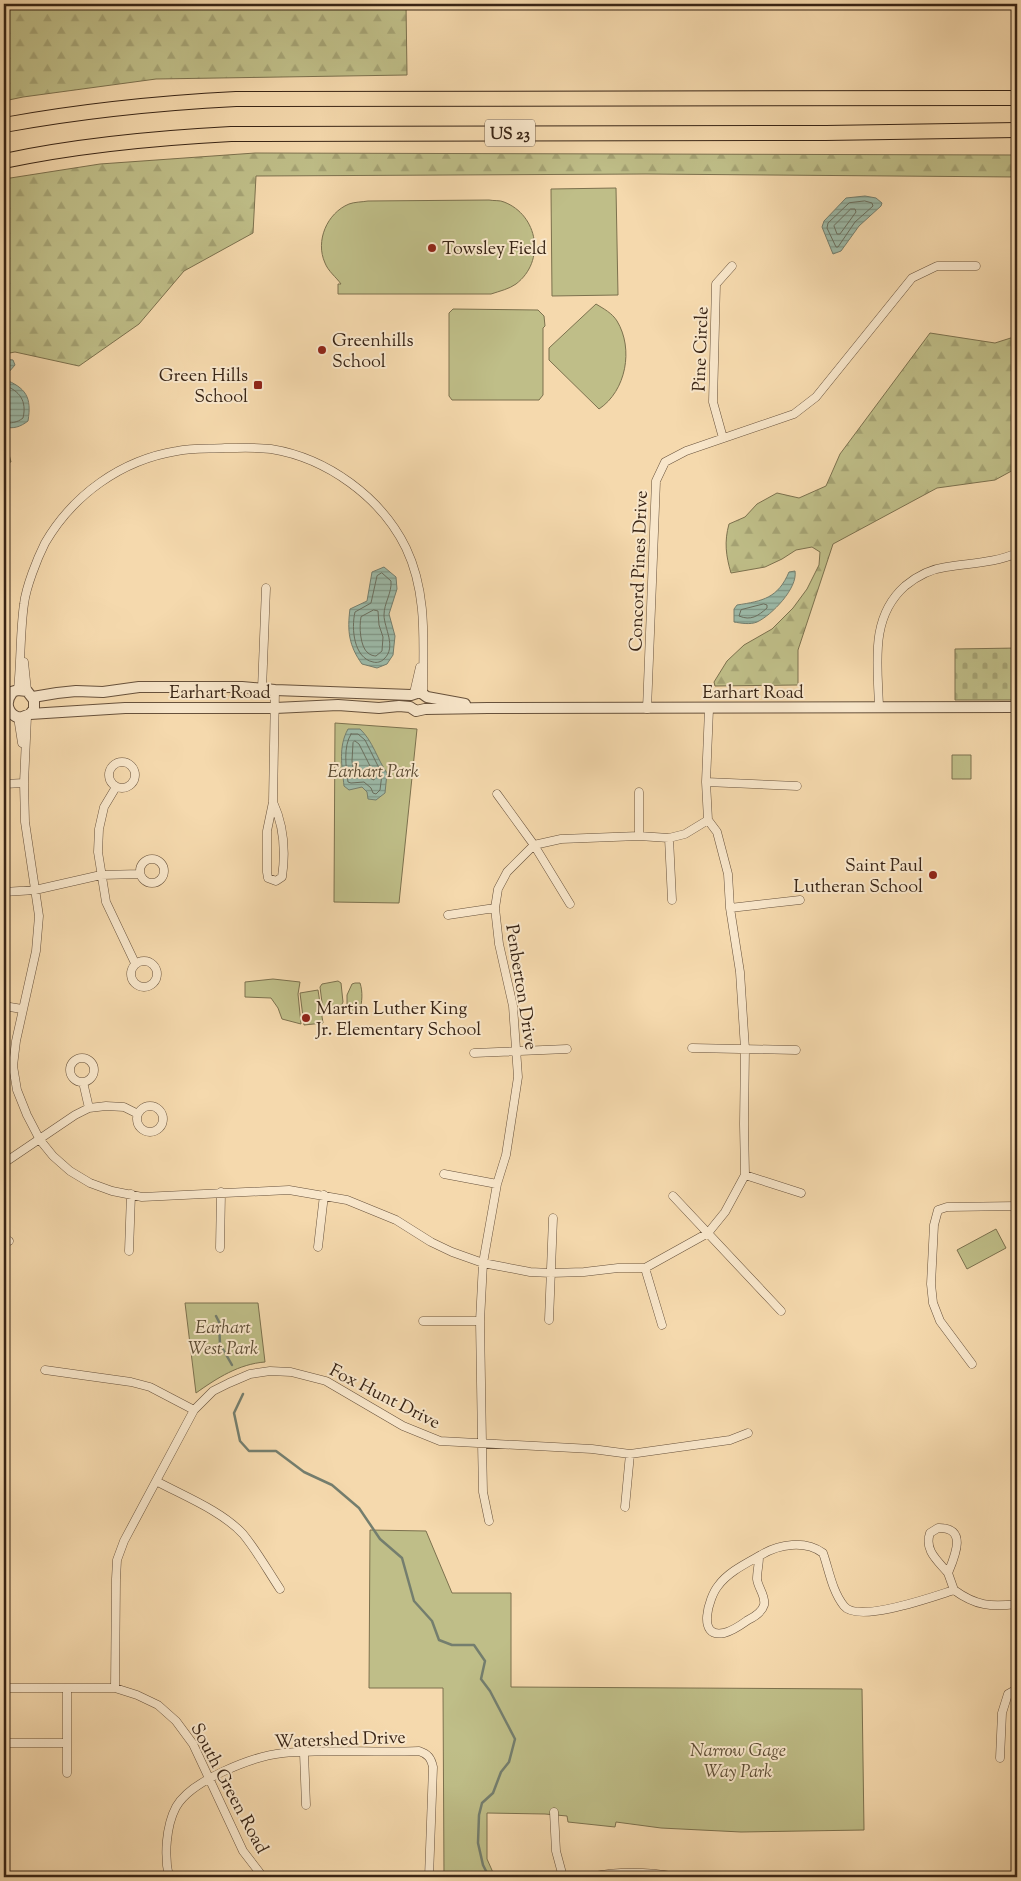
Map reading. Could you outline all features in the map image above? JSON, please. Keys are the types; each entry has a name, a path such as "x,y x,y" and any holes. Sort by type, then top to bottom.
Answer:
{"highway":[{"name":"US 23","path":"4,125 104,109 174,102 236,99 1017,98"},
{"name":"US 23","path":"4,161 104,144 231,134 826,133 1017,130"}],"street":[{"name":"Pine Circle","path":"723,438 713,402 716,284 732,266"},
{"name":"Concord Pines Drive","path":"648,709 656,481 665,462 686,451 794,414 816,397 912,278 937,266 976,266"},
{"path":"425,709 428,704 419,694 424,648 422,606 415,569 395,530 368,497 343,478 320,465 271,450 250,448 176,451 125,467 83,496 65,515 45,544 31,579 24,602 19,693 7,703 18,714 24,763 25,822 38,916 36,952 22,1009 13,1066 17,1090 40,1140 53,1156 70,1171 90,1183 142,1197 289,1190 347,1200 396,1220 431,1242 483,1263 530,1272 584,1272 618,1268 645,1268 708,1233 726,1212 745,1175 745,1049 740,972 730,908 728,874 717,832 708,820 706,782 709,709"},
{"path":"879,708 878,647 881,621 892,600 901,590 920,576 932,571 944,567 989,561 1017,553"},
{"path":"262,689 266,588"},
{"name":"Earhart Road","path":"19,693 103,692 138,687 242,687 275,690 419,694 488,708"},
{"path":"274,802 283,830 282,877 276,881 268,878 266,831 274,802 275,690"},
{"path":"18,714 35,705 19,693"},
{"path":"410,707 408,701 419,694"},
{"name":"Earhart Road","path":"18,714 125,708 275,708 338,705 379,708 410,707 416,711 425,709 488,708 1017,707"},
{"path":"4,784 24,782"},
{"path":"706,782 797,786"},
{"path":"116,786 104,807 99,829 98,852 106,902 135,964"},
{"path":"638,792 639,836"},
{"path":"496,794 534,845 570,904"},
{"path":"534,845 561,839 639,836 669,838 685,834 708,820"},
{"path":"669,838 672,900"},
{"name":"Penberton Drive","path":"489,1521 483,1492 480,1321 483,1263 497,1184 506,1155 518,1077 513,1006 499,944 495,908 498,889 507,872 534,845"},
{"path":"4,892 35,890 101,876 140,874"},
{"path":"730,908 800,900"},
{"path":"448,916 495,908"},
{"path":"4,1006 22,1009"},
{"path":"692,1048 796,1050"},
{"path":"474,1053 567,1049"},
{"path":"83,1082 90,1108"},
{"path":"4,1163 75,1115 90,1108 106,1106 124,1108 138,1114"},
{"path":"444,1174 497,1184"},
{"path":"745,1175 801,1193"},
{"path":"220,1248 221,1192"},
{"path":"129,1251 128,1222 131,1194"},
{"path":"318,1247 324,1196"},
{"path":"673,1196 781,1311"},
{"path":"972,1364 940,1321 933,1303 931,1284 934,1225 938,1210 947,1207 1017,1206"},
{"path":"549,1320 553,1218"},
{"path":"645,1268 662,1324"},
{"path":"422,1321 480,1321"},
{"path":"45,1370 131,1382 150,1387 194,1410"},
{"name":"Fox Hunt Drive","path":"116,1688 117,1560 134,1520 194,1410 213,1392 229,1382 250,1374 270,1371 308,1375 326,1381 403,1426 440,1441 457,1443 592,1449 630,1454 730,1440 748,1433"},
{"path":"625,1507 630,1454"},
{"path":"156,1481 226,1519 242,1534 259,1556 280,1589"},
{"path":"948,1573 956,1551 956,1538 954,1532 949,1529 938,1528 930,1532 928,1545 934,1557 948,1573 954,1590 964,1597 984,1605 1017,1604"},
{"path":"759,1556 757,1580 765,1600 764,1608 732,1630 723,1633 710,1629 707,1623 707,1610 717,1587 732,1573 759,1556 781,1547 797,1545 816,1548 823,1553 829,1574 840,1599 845,1608 853,1612 907,1606 954,1590"},
{"name":"South Green Road","path":"4,1688 116,1688 158,1705 176,1721 193,1744 243,1851 263,1877"},
{"path":"66,1688 67,1773"},
{"path":"1000,1758 1002,1713 1008,1694 1017,1688"},
{"path":"4,1743 68,1743"},
{"name":"Watershed Drive","path":"168,1877 168,1829 176,1807 192,1790 210,1779 253,1759 282,1753 419,1751 426,1753 431,1758 433,1767 429,1877"},
{"path":"304,1753 306,1805"},
{"path":"554,1812 556,1851 563,1877"},
{"path":"590,1877 632,1874 678,1877"}],"green space":[{"path":"4,4 406,4 407,75 156,79 4,101"},
{"path":"255,153 1017,155 1017,177 646,174 256,176 253,233 184,271 139,324 79,366 15,352 4,354 4,179 100,164"},
{"path":"616,188 618,295 552,296 551,189"},
{"path":"368,201 502,201 516,208 531,228 534,239 532,263 525,274 513,286 491,294 338,294 338,284 341,284 326,266 321,246 322,237 329,221 341,208 351,203"},
{"path":"596,304 610,313 617,321 622,332 626,356 621,381 616,392 599,409 549,360 549,348"},
{"path":"453,309 538,310 544,316 543,395 539,400 452,400 449,396 449,313"},
{"path":"930,333 995,343 1017,336 1017,468 995,480 937,488 833,544 798,650 798,685 715,686 714,682 727,661 744,645 772,629 793,608 807,589 819,565 820,552 812,547 796,550 765,567 731,573 726,549 729,524 745,517 757,504 777,493 799,498 826,486 840,454"},
{"path":"4,438 11,462 4,463"},
{"path":"1017,648 1017,700 955,700 955,649"},
{"name":"Earhart Park","path":"335,723 417,729 399,903 334,902"},
{"path":"952,755 971,755 971,779 952,779"},
{"path":"273,979 300,982 298,994 301,1024 282,1019 278,1008 271,998 245,997 245,982"},
{"path":"338,981 341,983 343,1002 341,1006 323,1010 320,987 322,984"},
{"path":"360,983 362,1000 360,1010 352,1013 347,1008 347,995 352,984"},
{"path":"318,990 323,1023 304,1025 300,993"},
{"path":"996,1229 1006,1248 967,1269 957,1250"},
{"name":"Earhart West Park","path":"185,1303 258,1303 265,1362 237,1369 220,1377 196,1393"},
{"name":"Narrow Gage Way Park","path":"370,1530 426,1531 452,1593 511,1593 511,1687 862,1689 864,1830 741,1832 661,1828 616,1822 615,1827 568,1822 567,1816 487,1813 487,1859 495,1877 444,1877 443,1688 369,1688"}],"water":[{"path":"865,196 876,198 882,203 881,206 859,226 841,251 833,254 822,227 824,221 846,198"},
{"path":"4,359 13,360 15,365 8,373 4,373"},
{"path":"4,379 18,386 26,394 28,400 28,421 17,427 4,427"},
{"path":"384,567 396,577 397,589 389,614 395,636 393,655 387,664 377,668 362,664 354,651 350,638 349,617 350,609 367,601 372,572"},
{"path":"795,571 795,578 788,593 770,613 754,623 734,622 734,609 737,605 769,597 780,588 789,572"},
{"path":"348,729 360,729 372,745 387,773 385,793 376,800 368,799 367,792 362,787 349,790 344,786 342,750"}],"waterway":[{"path":"216,1316 219,1322 220,1344 232,1365"},
{"path":"243,1394 234,1413 240,1441 249,1451 276,1451 304,1472 332,1485 359,1508 380,1539 402,1558 414,1601 432,1621 439,1640 452,1645 474,1645 485,1661 481,1679 490,1691 515,1739 509,1762 501,1772 493,1793 482,1803 479,1815 478,1843 483,1865 489,1877"}],"place":[{"name":"Towsley Field","path":"432,248"},
{"name":"Greenhills School","path":"322,350"},
{"name":"Green Hills School","path":"258,385"},
{"name":"Saint Paul Lutheran School","path":"933,875"},
{"name":"Martin Luther King Jr. Elementary School","path":"306,1018"}]}
